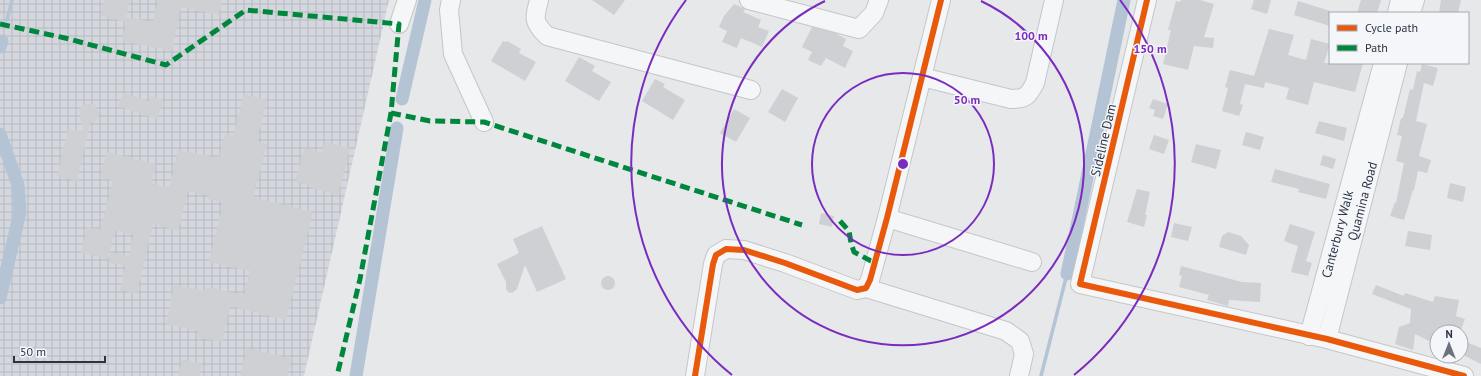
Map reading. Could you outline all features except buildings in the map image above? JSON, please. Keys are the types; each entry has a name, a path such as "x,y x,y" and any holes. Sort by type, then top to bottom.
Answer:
{"street":[{"path":"399,24 406,0"},
{"path":"451,0 449,10 453,54 484,122"},
{"path":"539,0 535,15 538,26 547,36 752,90"},
{"path":"749,0 859,29 874,13 879,0"},
{"path":"866,288 870,280 887,218 941,0"},
{"path":"922,77 1011,99 1020,99 1028,95 1034,83 1054,0"},
{"name":"Sideline Dam","path":"1147,0 1088,286 1309,336"},
{"path":"1396,12 1400,0"},
{"path":"1411,12 1415,0"},
{"name":"Canterbury Walk","path":"1309,336 1383,64"},
{"name":"Quamina Road","path":"1327,339 1398,64"},
{"path":"887,218 1032,262"},
{"path":"695,376 713,264 716,255 726,249 744,250 758,254 857,290 866,288 1006,331 1020,340 1024,354 1019,376"},
{"path":"1309,336 1327,339 1464,376"}],"shaded area":[{"path":"0,0 389,0 304,376 0,376"}],"waterway":[{"path":"7,20 12,0"},
{"path":"402,99 425,0"},
{"path":"1067,274 1124,0"},
{"path":"0,47 2,41"},
{"path":"356,376 397,128"},
{"path":"0,134 18,185 20,212 0,298"},
{"path":"1041,376 1067,274"}],"marked path":[{"path":"0,24 65,38 166,65 246,10 399,24 391,113 360,279 337,376"},
{"path":"391,113 430,121 484,122 802,225"},
{"path":"840,221 849,231 854,252 875,263"}],"cycle path":[{"path":"695,376 713,264 716,255 726,249 744,250 785,263 857,290 866,288 870,280 887,218 941,0"},
{"path":"1147,0 1080,284 1327,339 1464,376"}]}
